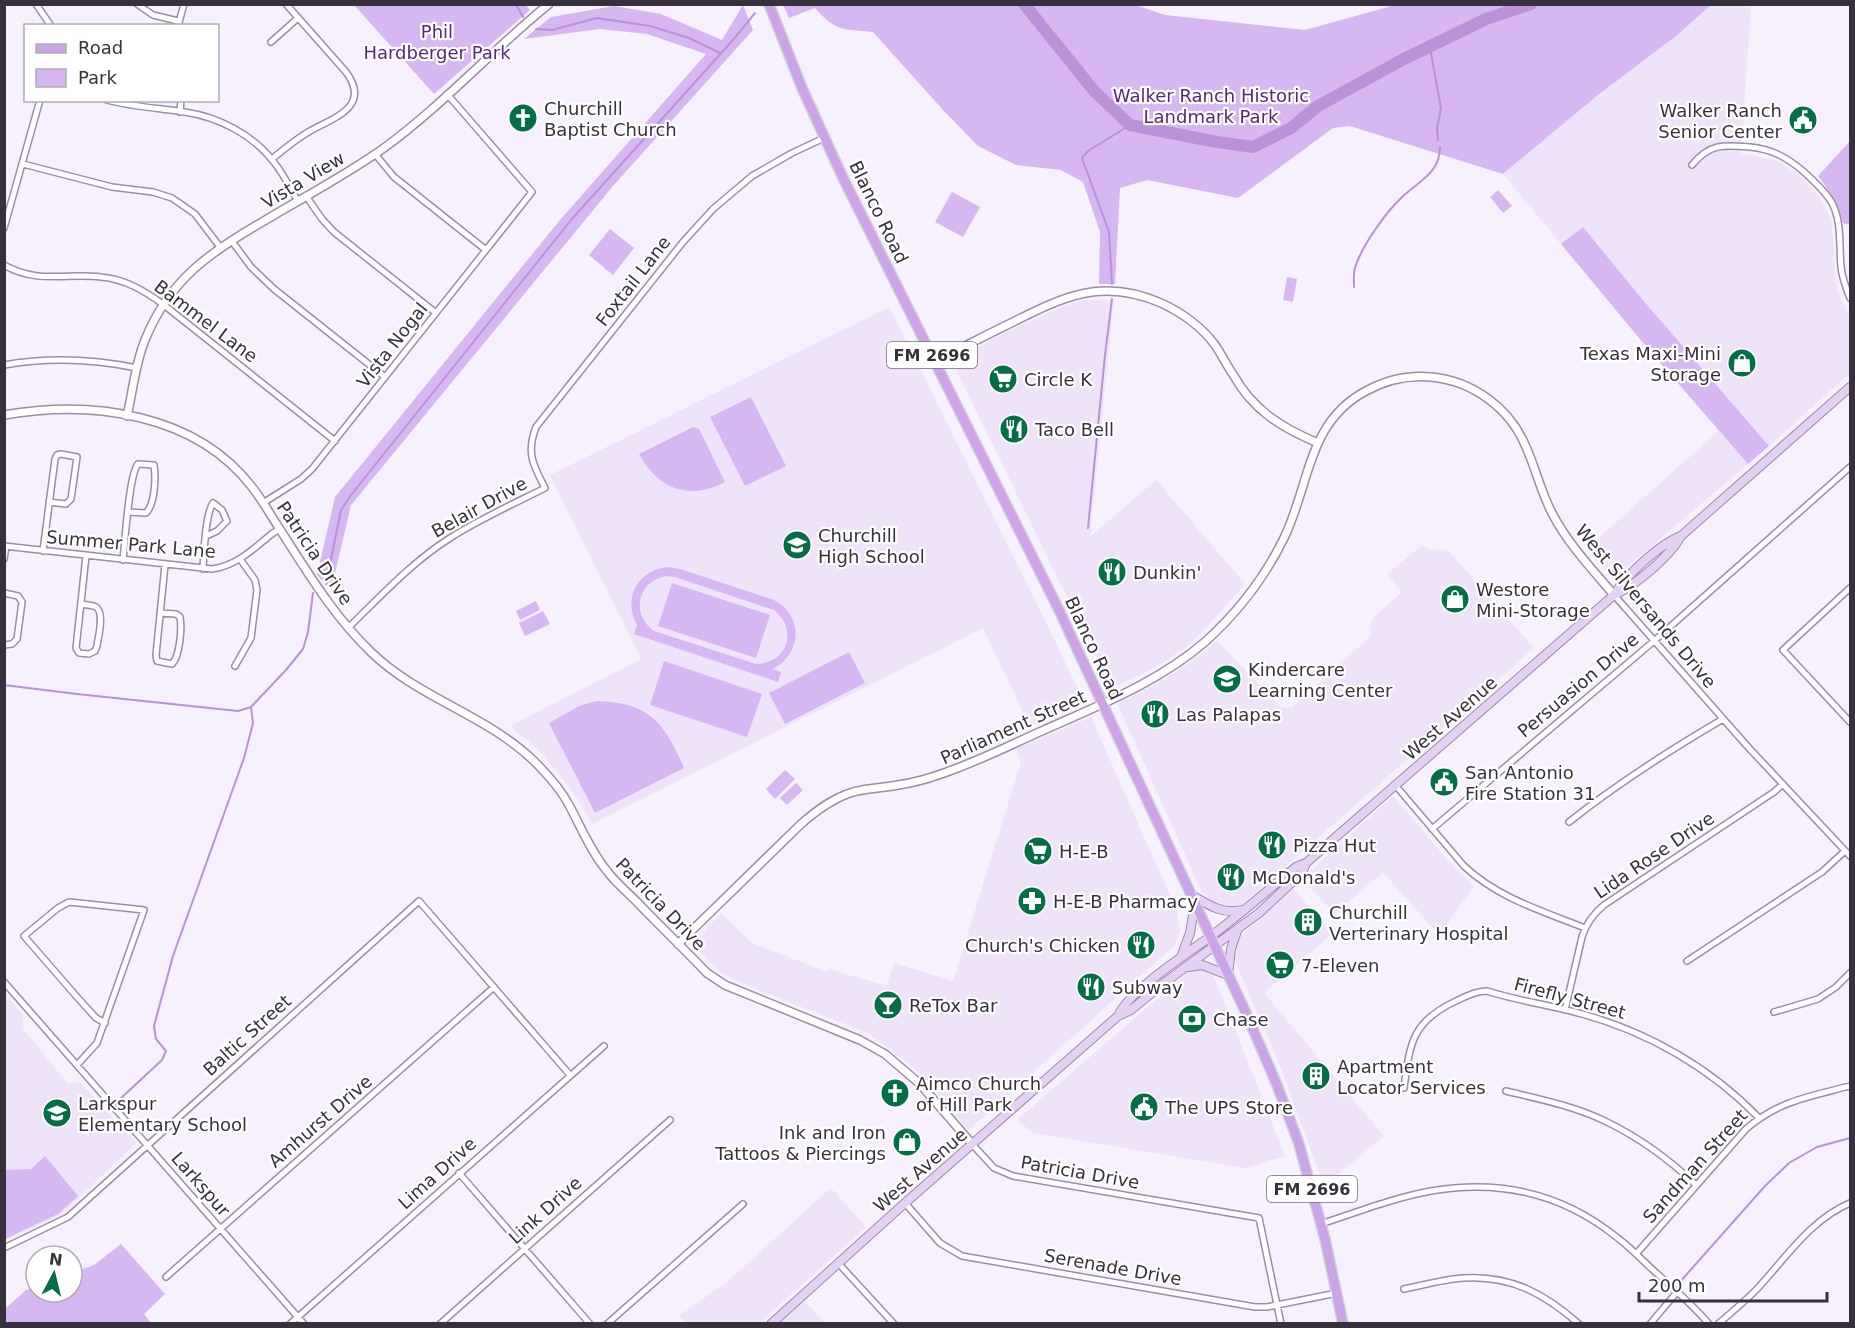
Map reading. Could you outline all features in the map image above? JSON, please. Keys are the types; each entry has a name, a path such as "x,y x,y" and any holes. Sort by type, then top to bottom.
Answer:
{"main road":[{"name":"Blanco Road","path":"769,4 801,88 824,138 1059,610 1246,1013 1289,1116 1308,1175 1343,1323"},
{"name":"West Avenue","path":"1118,1016 1122,1006 1180,958 1247,909 1296,867 1306,863 1396,786 1614,595 1622,582 1662,547 1681,536 1851,387"},
{"name":"West Avenue","path":"771,1323 1118,1016 1131,1010 1259,913 1302,873 1306,863"},
{"path":"1191,894 1221,910 1233,912 1247,909"},
{"path":"1180,958 1190,933 1195,903"},
{"path":"1185,968 1202,965 1228,975 1231,949 1238,930"}],"street":[{"path":"36,4 50,24"},
{"path":"137,4 153,15 178,23 184,4"},
{"path":"272,159 309,132 342,115 353,102 353,86 349,76 286,4"},
{"name":"Vista View","path":"127,416 145,340 164,305 190,272 220,247 375,154 410,128 549,4"},
{"path":"271,42 298,18"},
{"name":"Vista Nogal","path":"263,503 301,479 312,469 532,192 447,94"},
{"path":"4,228 39,102"},
{"path":"115,102 201,116 229,126 256,144 272,159 297,200"},
{"path":"180,112 181,102"},
{"name":"Foxtail Lane","path":"545,488 532,460 531,442 536,427 676,251 713,209 738,186 770,164 824,138"},
{"path":"1692,165 1700,155 1723,145 1756,148 1776,153 1798,167 1817,184 1831,201 1835,210 1840,234 1841,268 1851,298"},
{"path":"375,154 394,177 486,250"},
{"path":"23,164 112,187 153,192 172,198 195,214 220,247"},
{"path":"306,196 322,219 341,238 436,313"},
{"path":"231,240 251,267 274,289 385,377"},
{"name":"Bammel Lane","path":"4,265 34,276 93,276 112,278 134,286 164,305 335,441"},
{"path":"935,361 1065,297 1097,292 1124,292 1161,303 1193,322 1214,343 1245,393 1262,412 1284,428 1318,443"},
{"path":"4,364 56,359 90,360 137,368"},
{"name":"West Silversands Drive","path":"1318,443 1329,424 1343,407 1362,393 1384,383 1407,378 1431,377 1452,381 1477,391 1496,405 1513,422 1525,443 1552,514 1573,546 1654,641 1851,856"},
{"name":"Patricia Drive","path":"4,415 59,408 127,416 178,429 212,448 241,473 318,586 371,652 401,676 434,697 497,730 534,761 550,777 568,802 606,871 707,973 724,986 860,1040 885,1054 920,1084 994,1168 1013,1176 1259,1218 1278,1304"},
{"name":"Parliament Street","path":"678,944 801,824 830,802 854,792 900,785 942,774 981,759 1153,679 1185,657 1223,624 1267,569 1285,537 1318,443"},
{"path":"43,551 49,502 55,459 61,454 77,457 71,499 66,504 49,502"},
{"path":"123,560 128,512 135,466 154,465 150,509 146,513 128,512"},
{"name":"Persuasion Drive","path":"1432,829 1654,641 1851,467"},
{"name":"Belair Drive","path":"349,627 403,574 443,542 479,520 545,488"},
{"path":"202,569 206,536 209,513 213,503 222,510 227,521 217,531 206,536"},
{"name":"Summer Park Lane","path":"5,546 202,569 222,568 240,559 280,530"},
{"path":"4,559 5,546"},
{"path":"81,604 93,606 100,613 97,646 95,651 89,654 79,653 76,648 86,555"},
{"path":"235,666 252,638 257,590 255,580 240,559"},
{"path":"160,613 176,614 180,617 177,656 172,663 160,663 156,658 160,613 165,565"},
{"path":"1851,588 1782,650 1851,722"},
{"path":"4,593 18,596 22,602 17,639 12,644 4,645"},
{"path":"1569,822 1684,743 1724,719"},
{"name":"Lida Rose Drive","path":"1565,1010 1585,928 1592,917 1604,905 1783,784"},
{"path":"1396,786 1464,866 1488,886 1514,900 1585,928"},
{"path":"1687,962 1822,872 1845,851"},
{"name":"Baltic Street","path":"4,1248 68,1217 419,901 494,987"},
{"path":"76,1065 97,1043 105,1023 144,910 69,903 58,908 24,936 96,1018 105,1023"},
{"path":"1774,1012 1818,999 1851,973"},
{"name":"Larkspur","path":"4,982 304,1323"},
{"path":"494,987 570,1075"},
{"name":"Amhurst Drive","path":"166,1277 494,987"},
{"name":"Firefly Street","path":"1404,1088 1410,1049 1414,1037 1426,1020 1443,1007 1474,993 1488,992 1596,1017 1634,1032 1698,1066 1746,1104 1759,1118"},
{"name":"Lima Drive","path":"290,1323 604,1046"},
{"name":"Sandman Street","path":"1636,1254 1746,1129 1759,1118 1783,1104 1851,1086"},
{"path":"1506,1091 1569,1107 1603,1120 1644,1143 1696,1185"},
{"name":"Link Drive","path":"440,1323 670,1120"},
{"path":"459,1173 590,1323"},
{"path":"1321,1224 1430,1191 1473,1186 1534,1193 1581,1213 1619,1238 1709,1323"},
{"name":"Serenade Drive","path":"905,1203 940,1243 962,1256 1255,1307 1267,1307 1337,1293"},
{"path":"1718,1323 1757,1289 1814,1225 1835,1210 1851,1203"},
{"path":"607,1323 743,1204"},
{"path":"839,1264 894,1323"},
{"path":"1404,1289 1462,1278 1508,1282 1545,1297 1579,1323"},
{"path":"1650,1323 1677,1292"},
{"path":"1278,1304 1281,1323"}],"shaded area":[{"path":"1711,5 1751,5 1741,154 1776,160 1799,175 1820,199 1831,219 1838,291 1850,319 1850,373 1769,446 1583,227 1561,244 1503,174 1598,95 1676,36"},
{"path":"1083,300 1114,300 1090,537 1156,480 1245,584 1185,648 1153,669 1111,688 952,361 1006,332"},
{"name":"Churchill High School","path":"889,307 1084,701 1030,727 983,628 592,824 578,799 558,772 535,747 510,726 641,659 550,475"},
{"path":"1719,431 1748,464 1613,579 1586,549"},
{"path":"1422,545 1429,549 1448,550 1534,648 1246,901 1238,907 1213,902 1202,892 1117,703 1139,694 1182,668 1217,641 1281,707 1291,708 1370,637 1371,620 1402,592 1387,574"},
{"path":"1091,717 1177,911 1180,930 1176,944 969,1130 912,1066 867,1033 734,980 719,971 691,945 721,913 752,943 827,972 829,969 887,986 894,963 953,981 1021,762 1016,749"},
{"path":"1393,796 1446,858 1474,886 1439,935 1383,872 1335,914 1302,879"},
{"path":"1293,888 1332,934 1264,993 1384,1136 1324,1186 1276,1055 1235,962 1238,938"},
{"path":"1201,970 1214,976 1285,1156 1245,1168 1033,1133 1017,1120 1187,973"},
{"name":"Larkspur Elementary School","path":"4,993 23,1015 23,1029 68,1084 80,1082 136,1143 61,1215 5,1240"},
{"path":"831,1188 866,1227 759,1323 685,1323 679,1316 728,1281"},
{"path":"804,1301 825,1323 779,1323"}],"green space":[{"name":"Phil Hardberger Park","path":"525,4 530,10 434,94 354,5"},
{"path":"743,5 753,30 613,186 351,505 331,590 317,575 335,497 560,220 706,54 647,34 600,29 524,39 551,17 614,6 661,14 722,40"},
{"name":"Walker Ranch Historic Landmark Park","path":"783,5 1135,5 1165,15 1305,30 1395,5 1711,5 1676,36 1598,95 1503,174 1350,126 1333,128 1238,198 1147,180 1120,188 1115,284 1099,284 1100,232 1083,182 1061,170 1016,165 978,146 873,32 841,28 822,16 815,8 789,18"},
{"path":"1850,141 1850,225 1843,223 1833,198 1818,176"},
{"path":"1498,190 1512,206 1503,213 1490,197"},
{"path":"952,192 980,207 963,237 935,222"},
{"path":"1583,227 1769,446 1748,464 1561,244"},
{"path":"610,229 634,248 613,275 589,255"},
{"path":"1287,277 1297,279 1293,302 1283,300"},
{"path":"751,397 786,466 745,486 710,417"},
{"path":"693,427 699,429 725,482 712,488 687,491 665,483 655,476 639,454"},
{"path":"669,567 680,569 774,600 784,607 791,615 796,635 790,654 773,669 781,672 778,682 634,634 637,625 631,605 632,596 641,579 658,569","holes":["666,576 774,610 782,618 786,627 786,644 782,652 767,663 756,664 654,631 646,624 642,616 640,599 649,584 656,579"]},
{"path":"672,583 770,615 756,658 658,626"},
{"path":"536,601 540,610 520,620 516,611"},
{"path":"543,611 550,624 525,636 519,623"},
{"path":"849,652 865,683 785,724 769,693"},
{"path":"664,661 762,694 747,737 650,705"},
{"path":"596,701 629,705 652,718 669,738 684,768 595,813 549,723 579,706"},
{"path":"785,770 795,779 775,799 766,789"},
{"path":"796,783 803,790 787,805 780,798"},
{"path":"45,1156 78,1196 58,1214 5,1239 5,1170 31,1169"},
{"path":"121,1244 165,1294 144,1314 151,1323 5,1323 5,1309 24,1292 24,1304 84,1304 84,1269 94,1265"}],"waterway":[{"path":"516,4 523,17"},
{"path":"1024,4 1095,92 1130,125 1253,147 1291,128 1318,106 1402,60 1486,19 1531,4"},
{"path":"326,584 341,510 351,495 571,220 755,13"},
{"path":"536,29 552,30 597,18 650,26 689,38 720,53"},
{"path":"1430,47 1441,109 1437,128 1438,140"},
{"path":"1112,284 1109,232 1082,158 1088,151 1130,125"},
{"path":"1354,287 1355,268 1368,240 1396,203 1433,170 1440,147"},
{"path":"1088,528 1112,299"},
{"path":"4,685 238,711 251,707 303,649 308,632 313,593"},
{"path":"120,1099 162,1060 166,1051 156,1039 154,1026 173,956 244,758 253,723 251,707"},
{"path":"1679,1283 1765,1186 1789,1163 1817,1147 1850,1138"}],"place":[{"name":"Churchill Baptist Church","path":"523,118"},
{"name":"Walker Ranch Senior Center","path":"1803,120"},
{"name":"Texas Maxi-Mini Storage","path":"1742,363"},
{"name":"Circle K","path":"1003,379"},
{"name":"Taco Bell","path":"1014,429"},
{"name":"Churchill High School","path":"797,545"},
{"name":"Dunkin'","path":"1112,572"},
{"name":"Westore Mini-Storage","path":"1455,599"},
{"name":"Kindercare Learning Center","path":"1227,679"},
{"name":"Las Palapas","path":"1155,714"},
{"name":"San Antonio Fire Station 31","path":"1444,782"},
{"name":"Pizza Hut","path":"1272,845"},
{"name":"H-E-B","path":"1038,851"},
{"name":"McDonald's","path":"1231,877"},
{"name":"H-E-B Pharmacy","path":"1032,901"},
{"name":"Churchill Verterinary Hospital","path":"1308,922"},
{"name":"Church's Chicken","path":"1141,945"},
{"name":"7-Eleven","path":"1280,965"},
{"name":"Subway","path":"1091,987"},
{"name":"ReTox Bar","path":"888,1005"},
{"name":"Chase","path":"1192,1019"},
{"name":"Apartment Locator Services","path":"1316,1076"},
{"name":"Aimco Church of Hill Park","path":"895,1093"},
{"name":"The UPS Store","path":"1144,1107"},
{"name":"Larkspur Elementary School","path":"57,1113"},
{"name":"Ink and Iron Tattoos & Piercings","path":"907,1142"}]}
